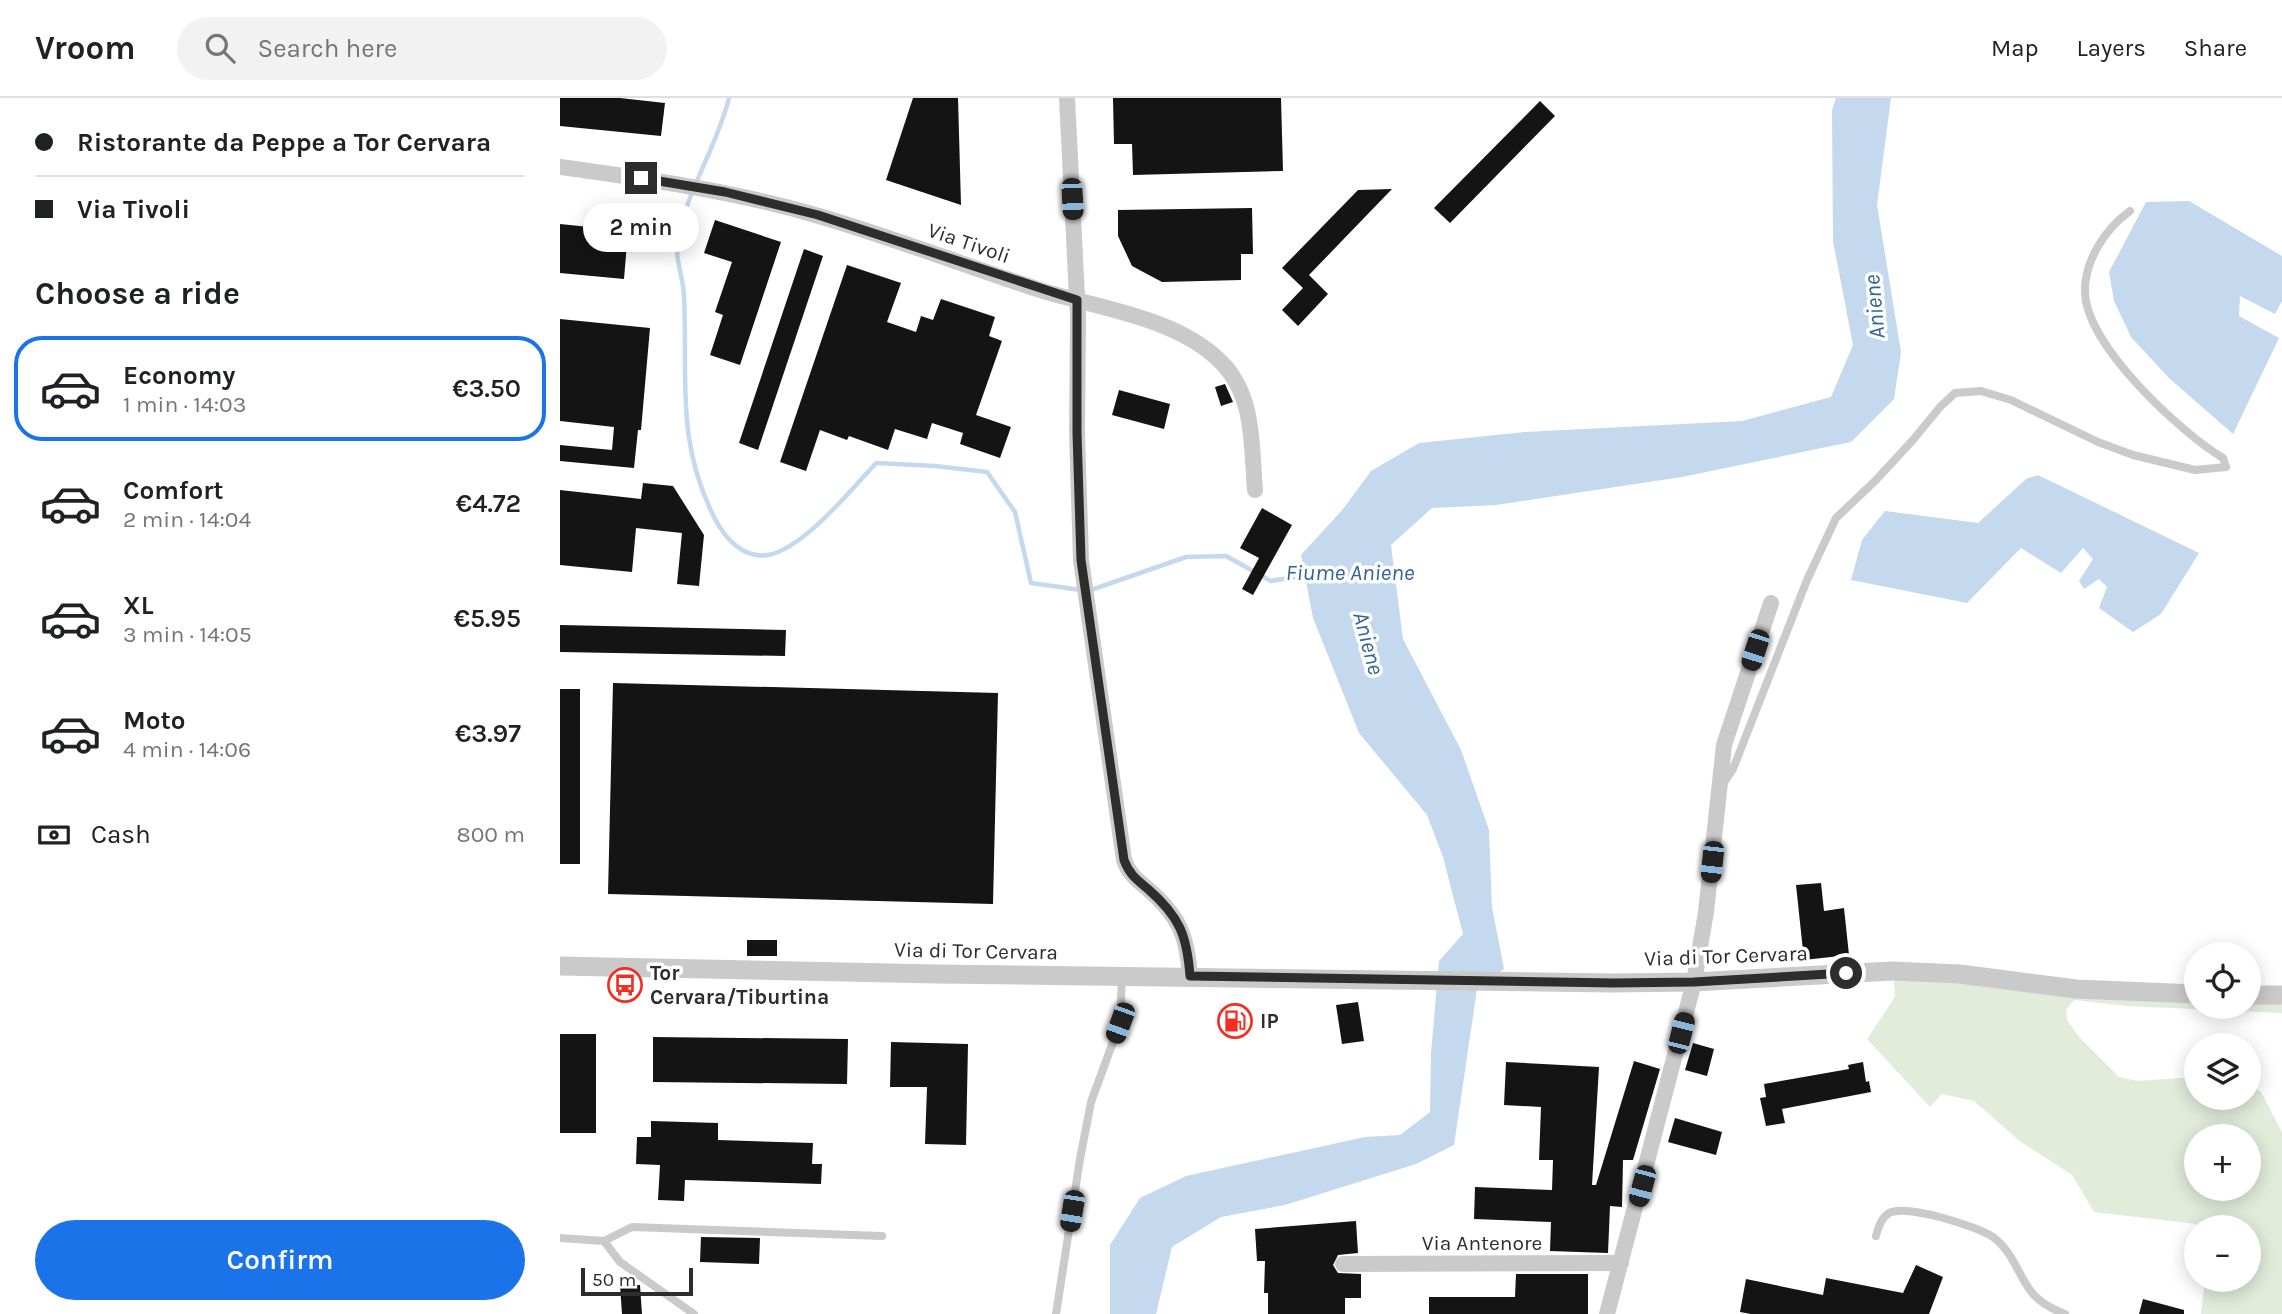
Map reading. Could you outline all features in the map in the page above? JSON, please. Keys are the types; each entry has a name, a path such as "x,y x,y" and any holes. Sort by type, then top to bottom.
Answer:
{"street":[{"path":"1067,98 1077,300 1081,560 1090,629 1124,860 1135,880 1149,890 1178,922 1185,935 1190,976"},
{"name":"Via Tivoli","path":"560,167 725,192 818,215 1077,300 1143,318 1197,344 1219,360 1235,378 1245,397 1255,490"},
{"path":"1607,1314 1694,982 1706,912 1724,745 1771,603"},
{"name":"Via di Tor Cervara","path":"560,966 1509,982 1694,982 1892,971 1960,974 2076,989 2184,994"},
{"path":"2261,995 2282,995"},
{"name":"Via Antenore","path":"1343,1264 1621,1263"}],"lane":[{"path":"1720,789 1733,769 1807,580 1836,518 1875,481 1955,393 1981,391 2011,400 2098,442 2133,454 2195,470 2226,467 2223,458 2202,445 2176,423 2132,379 2089,313 2085,294 2091,261 2112,226 2130,211"},
{"path":"1056,1314 1091,1102 1120,1023 1122,976"},
{"path":"1876,1236 1882,1219 1897,1210 1981,1230 2006,1249 2031,1292 2040,1301 2065,1314"},
{"path":"560,1238 604,1241 632,1227 882,1236"},
{"path":"604,1241 620,1262 694,1314"}],"green space":[{"path":"1896,976 2184,997 2184,1009 2074,1000 2066,1010 2067,1020 2079,1037 2119,1077 2137,1081 2184,1078 2184,1110 2261,1110 2261,1092 2282,1132 2282,1314 2201,1314 2204,1292 2261,1292 2261,1215 2184,1215 2184,1223 2094,1212 2072,1175 2021,1142 1974,1101 1942,1094 1930,1107 1867,1039 1895,997"},
{"path":"2261,999 2282,1000 2282,1013 2261,1012"}],"water":[{"name":"Fiume Aniene","path":"1836,98 1891,98 1877,205 1901,352 1894,399 1851,442 1682,477 1496,505 1432,508 1391,545 1403,639 1461,750 1489,830 1492,907 1504,969 1477,989 1454,1145 1416,1164 1285,1205 1221,1217 1172,1247 1156,1314 1110,1314 1110,1245 1140,1198 1186,1176 1365,1137 1400,1135 1430,1112 1431,1053 1439,961 1463,934 1443,857 1427,815 1359,733 1313,618 1301,555 1343,509 1371,471 1419,443 1525,432 1742,421 1831,397 1853,345 1833,241 1832,110"},
{"path":"2189,201 2282,256 2282,301 2275,314 2240,296 2239,316 2279,338 2233,434 2169,378 2131,337 2114,301 2109,272 2146,202"},
{"path":"2038,475 2199,553 2161,614 2133,632 2099,608 2107,587 2099,579 2084,589 2079,581 2093,559 2083,548 2061,573 2021,548 1967,603 1851,580 1862,540 1885,511 1978,523 2026,479"}],"building":[{"path":"560,98 620,98 665,103 661,136 560,126"},
{"path":"913,98 958,98 961,205 886,180"},
{"path":"1113,98 1281,98 1283,171 1133,175 1132,144 1114,144"},
{"path":"1540,101 1555,116 1450,223 1434,208"},
{"path":"1392,189 1309,275 1328,294 1298,326 1282,310 1303,288 1282,268 1358,190"},
{"path":"1252,208 1253,254 1241,254 1241,280 1162,282 1132,266 1118,236 1118,210"},
{"path":"715,220 781,242 740,365 710,355 723,315 715,312 732,262 704,253"},
{"path":"560,224 628,231 624,279 560,273"},
{"path":"804,249 823,256 758,450 739,443"},
{"path":"847,265 901,283 887,322 916,332 921,316 933,320 941,299 995,317 989,336 1002,341 976,415 1011,427 1000,458 960,444 963,433 932,423 927,439 895,429 888,450 849,436 847,440 820,430 806,471 780,462"},
{"path":"560,319 650,328 641,430 638,430 634,468 560,461 560,445 612,450 614,427 560,421"},
{"path":"1225,384 1233,402 1221,406 1215,387"},
{"path":"1119,390 1170,404 1164,429 1112,415"},
{"path":"643,483 673,486 704,535 699,586 677,584 682,533 636,528 632,572 560,565 560,490 641,499"},
{"path":"1262,508 1292,525 1253,595 1242,589 1259,558 1240,548"},
{"path":"560,625 786,630 785,656 560,652"},
{"path":"613,683 998,693 993,904 608,894"},
{"path":"560,689 580,689 580,864 560,864"},
{"path":"1821,883 1824,911 1844,908 1849,955 1804,960 1796,885"},
{"path":"747,940 777,940 777,956 747,956"},
{"path":"1358,1002 1364,1041 1342,1044 1336,1005"},
{"path":"1227,1005 1243,1005 1242,1027 1227,1027"},
{"path":"560,1034 596,1034 596,1133 560,1133"},
{"path":"653,1037 848,1039 847,1084 653,1082"},
{"path":"891,1042 968,1044 966,1145 925,1144 927,1087 890,1087"},
{"path":"1693,1043 1714,1049 1707,1076 1685,1070"},
{"path":"1634,1061 1660,1069 1633,1160 1623,1160 1622,1207 1610,1206 1608,1253 1550,1251 1551,1222 1474,1219 1475,1187 1552,1190 1553,1160 1539,1160 1541,1107 1504,1105 1506,1062 1599,1067 1592,1185 1596,1185"},
{"path":"1863,1062 1866,1082 1869,1081 1871,1092 1782,1109 1785,1123 1766,1126 1760,1098 1766,1097 1764,1084 1849,1069 1848,1065"},
{"path":"1675,1118 1722,1132 1716,1155 1668,1142"},
{"path":"651,1121 718,1123 718,1140 813,1143 812,1164 822,1164 821,1184 685,1180 684,1201 658,1200 660,1165 636,1164 637,1137 651,1137"},
{"path":"1356,1221 1358,1253 1338,1255 1333,1265 1338,1273 1361,1274 1361,1298 1345,1298 1345,1314 1268,1314 1268,1293 1264,1293 1265,1261 1257,1261 1255,1229"},
{"path":"701,1237 760,1238 759,1264 700,1262"},
{"path":"1916,1265 1943,1277 1929,1314 1740,1312 1746,1279 1823,1295 1826,1278 1903,1293"},
{"path":"1516,1274 1588,1274 1588,1314 1429,1314 1429,1297 1515,1297"},
{"path":"620,1285 640,1285 642,1314 622,1314"},
{"path":"2143,1299 2184,1310 2184,1314 2139,1314"}],"waterway":[{"path":"729,98 683,219 677,252 684,295 686,409 694,462 702,490 715,519 736,546 751,554 768,555 796,542 841,502 876,463 987,472 1015,512 1031,583 1088,591 1186,557 1226,556 1271,581 1308,575"}],"place":[{"name":"Tor Cervara/Tiburtina","path":"625,985"},
{"name":"IP","path":"1235,1021"}],"route":[{"path":"641,178 725,192 818,215 1077,300 1081,560 1124,860 1135,880 1149,890 1178,922 1185,935 1190,976 1614,983 1694,982 1846,973"}],"water label":[{"name":"Aniene","path":"1874,307"},
{"name":"Aniene","path":"1369,643"}]}
